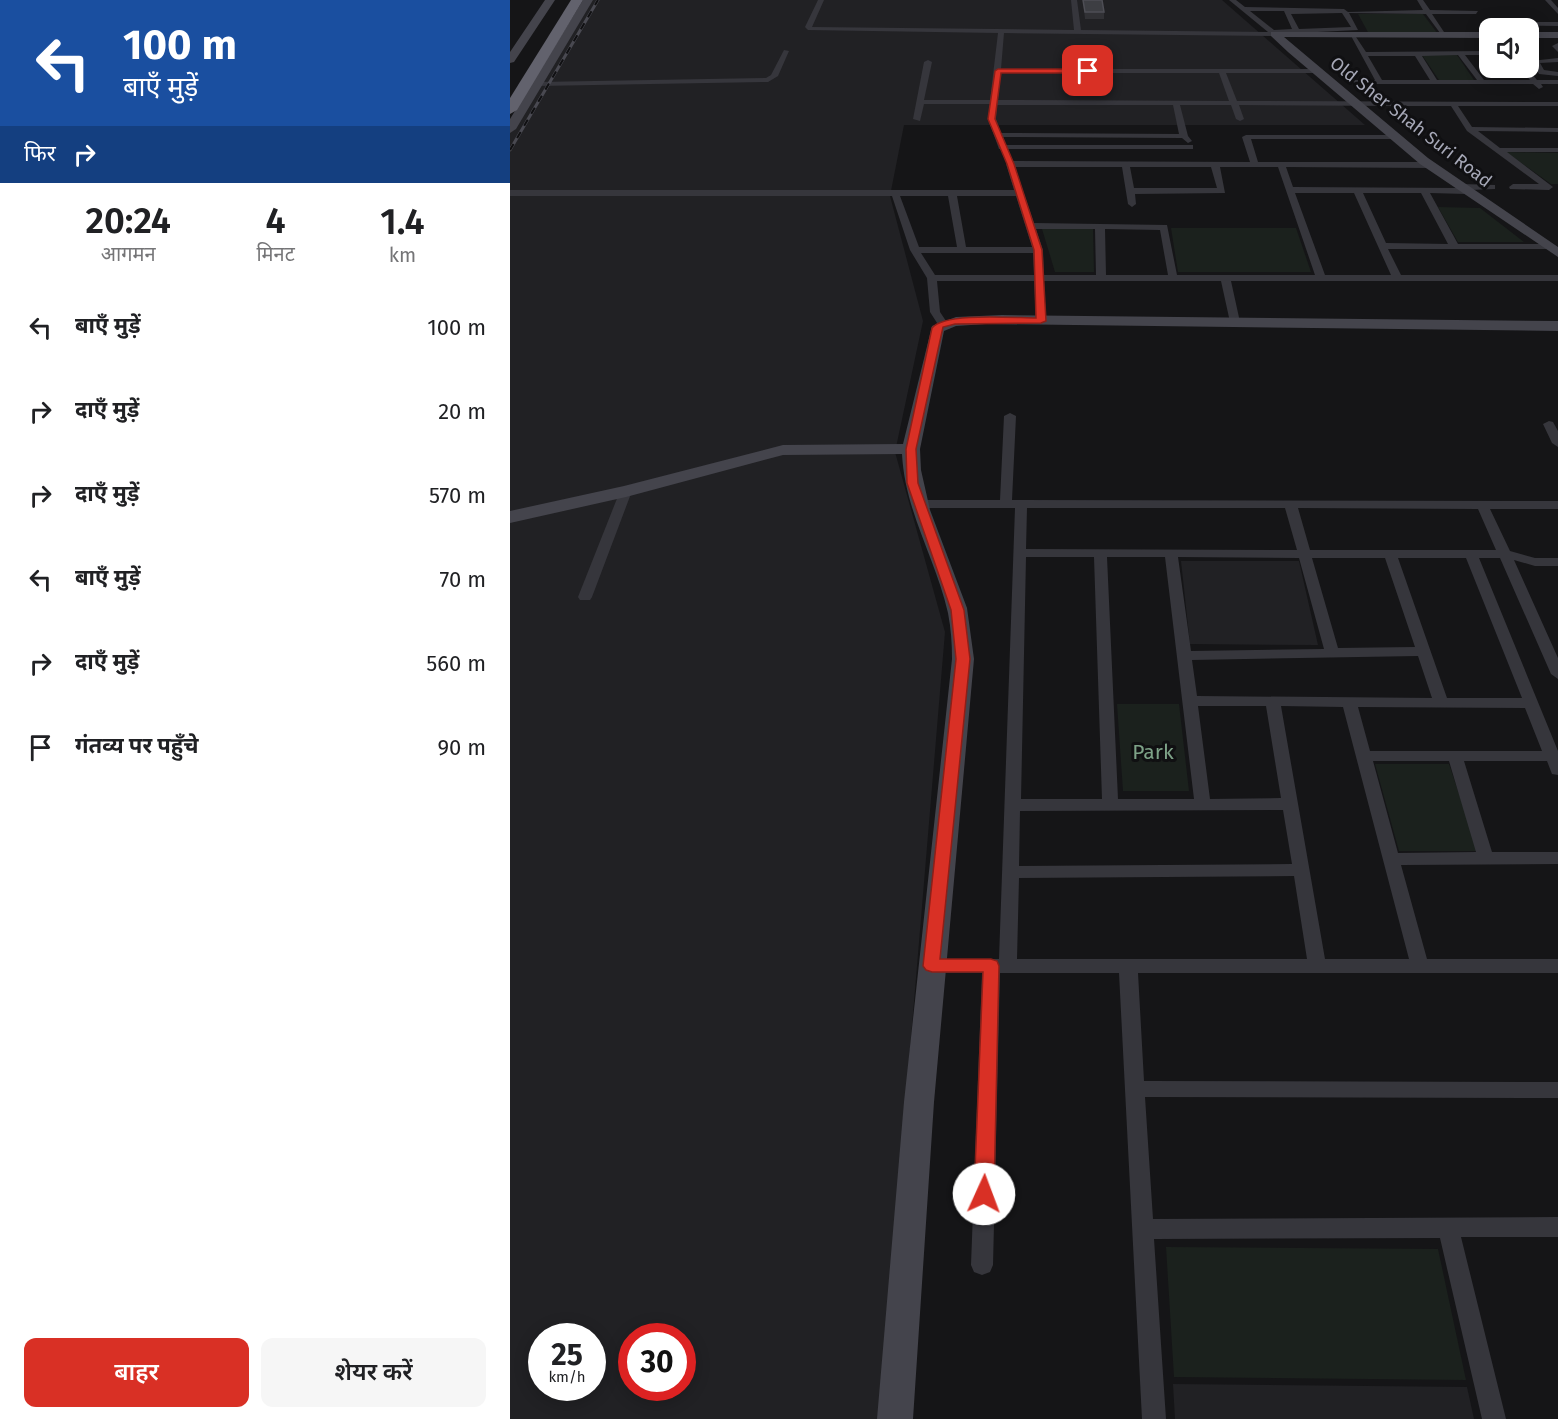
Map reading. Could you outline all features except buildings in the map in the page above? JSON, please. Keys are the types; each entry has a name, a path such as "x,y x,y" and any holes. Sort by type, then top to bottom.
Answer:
{"highway":[{"path":"516,73 562,0"},
{"path":"510,111 577,0"}],"street":[{"path":"510,60 550,0"},
{"path":"510,129 588,0"},
{"path":"821,0 808,27 810,29 1001,33 1479,35"},
{"path":"1074,0 1078,33"},
{"path":"1232,0 1275,33 1296,30 1356,29 1344,11 1287,12 1296,30"},
{"path":"1346,0 1363,54 1380,82"},
{"path":"1420,0 1443,35"},
{"path":"1548,0 1558,12"},
{"path":"1245,9 1428,12 1474,9 1482,18"},
{"path":"1539,25 1558,24"},
{"path":"1001,33 992,119 1010,164 1038,250 1041,321"},
{"name":"Old Sher Shah Suri Road","path":"1275,33 1316,71 1430,165 1554,250"},
{"path":"1539,35 1558,35"},
{"path":"1558,45 1555,46 1558,50"},
{"path":"538,84 768,80 774,76 786,51"},
{"path":"1460,53 1482,82"},
{"path":"1363,54 1479,53"},
{"path":"1539,53 1550,53"},
{"path":"1417,54 1435,82"},
{"path":"1558,60 1535,61 1542,72 1558,74"},
{"path":"917,119 927,62"},
{"path":"998,71 1316,71"},
{"path":"1222,71 1240,118"},
{"path":"1532,78 1556,106"},
{"path":"1354,82 1558,82"},
{"path":"920,102 1556,106"},
{"path":"1176,103 1184,136 1187,137 1190,147 1191,165"},
{"path":"1398,104 1404,117"},
{"path":"1453,104 1470,129 1553,187"},
{"path":"1470,129 1558,130"},
{"path":"998,135 1184,136"},
{"path":"1255,165 1246,137 1396,137"},
{"path":"1002,147 1190,147"},
{"path":"1498,150 1558,150"},
{"path":"1010,164 1430,165"},
{"path":"1126,165 1132,204"},
{"path":"1130,191 1222,191 1215,165"},
{"path":"1281,165 1321,278"},
{"path":"1290,190 1424,191 1492,187"},
{"path":"1513,187 1553,187"},
{"path":"1357,190 1397,278"},
{"path":"1424,191 1455,247"},
{"path":"510,193 1020,193"},
{"path":"895,193 915,250 932,278 935,312 943,324"},
{"path":"952,193 962,250"},
{"path":"1030,226 1164,227 1173,278"},
{"path":"1100,226 1101,277"},
{"path":"1383,246 1554,250"},
{"path":"915,250 1038,250"},
{"path":"932,278 1558,278"},
{"path":"1225,278 1235,322"},
{"path":"895,1419 932,966 963,659 957,610 919,504 911,468 911,449 937,328 955,321 1558,326"},
{"path":"1006,504 1010,416"},
{"path":"1548,424 1558,442"},
{"path":"510,517 626,491 783,450 798,448 911,449"},
{"path":"585,597 626,491"},
{"path":"919,504 1558,505"},
{"path":"982,1265 1000,966 1010,872 1021,504"},
{"path":"1291,506 1332,653"},
{"path":"1483,506 1558,674"},
{"path":"1020,554 1504,554 1535,562 1558,562"},
{"path":"1100,554 1110,805"},
{"path":"1171,554 1203,805"},
{"path":"1390,554 1441,703"},
{"path":"1364,756 1455,756 1555,763 1471,554"},
{"path":"1184,656 1423,651"},
{"path":"1190,701 1531,704"},
{"path":"1273,702 1317,966"},
{"path":"1349,702 1420,966"},
{"path":"1455,756 1486,859"},
{"path":"1012,805 1290,804"},
{"path":"1392,860 1558,858"},
{"path":"1010,872 1301,870"},
{"path":"932,966 1558,966"},
{"path":"1128,966 1155,1419"},
{"path":"1135,1089 1558,1090"},
{"path":"1143,1229 1558,1227"},
{"path":"1448,1228 1494,1419"}],"shaded area":[{"path":"586,0 1222,0 1365,125 904,125 890,196 923,321 895,452 945,632 879,1419 510,1419 510,129"},
{"path":"1181,561 1299,561 1318,645 1190,644"},
{"path":"1173,1384 1467,1387 1474,1419 1175,1419"}],"green space":[{"path":"1358,14 1423,14 1438,34 1369,34"},
{"path":"1422,55 1457,55 1474,80 1439,80"},
{"path":"1506,152 1558,153 1558,184 1551,184"},
{"path":"1438,207 1480,208 1524,242 1458,242"},
{"path":"1171,228 1296,228 1311,272 1178,272"},
{"path":"1042,229 1093,229 1094,272 1055,272"},
{"name":"Park","path":"1117,704 1179,704 1189,791 1123,791"},
{"path":"1375,764 1449,764 1478,851 1399,851"},
{"path":"1166,1247 1438,1249 1466,1380 1174,1377"}],"railway":[{"path":"510,150 598,0"}],"route":[{"path":"984,1194 991,966 932,966 963,659 962,640 957,610 913,483 911,449 939,325 955,321 1041,321 1038,250 1010,164 992,119 998,71 1088,71"}]}
